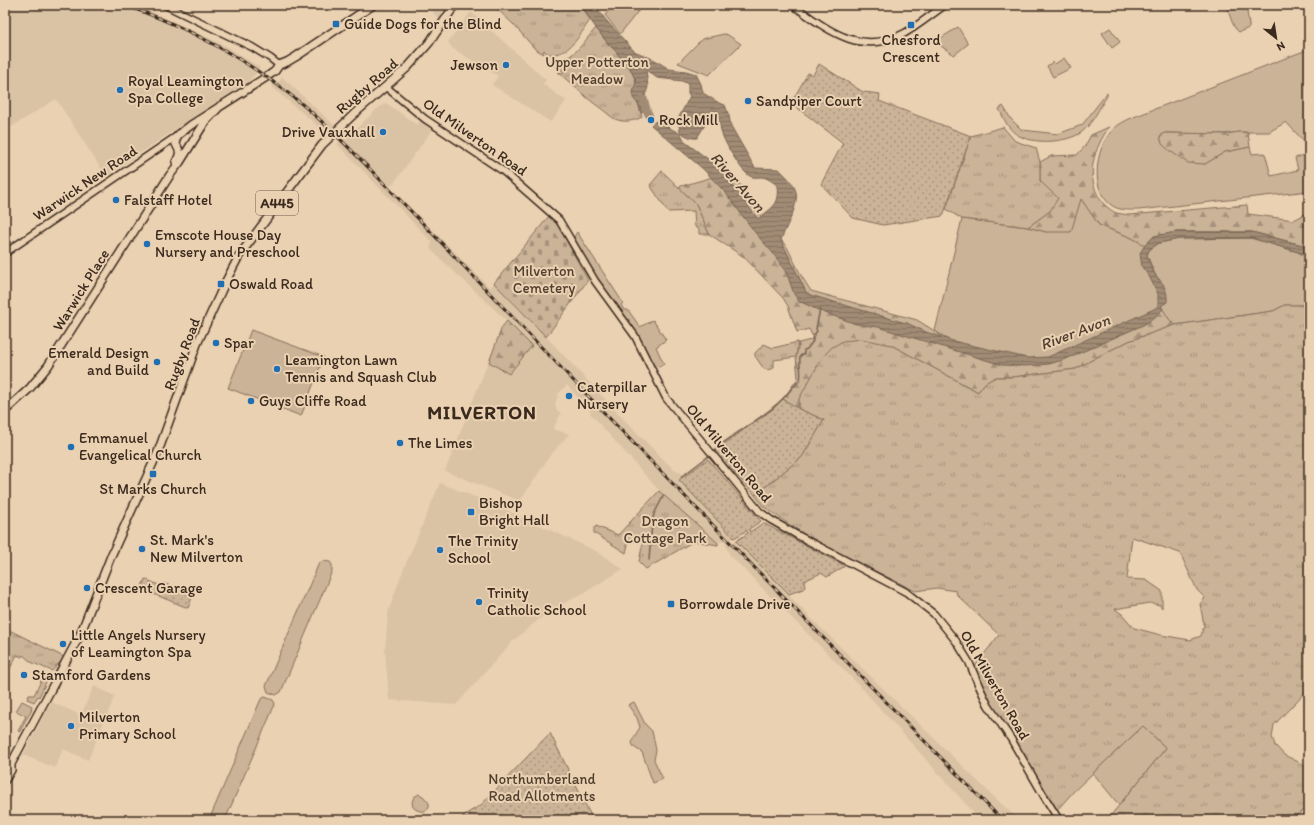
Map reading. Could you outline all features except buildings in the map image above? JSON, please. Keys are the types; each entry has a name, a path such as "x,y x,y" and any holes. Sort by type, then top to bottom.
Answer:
{"main road":[{"name":"Warwick New Road","path":"179,134 275,71 279,64 287,62 297,56 373,5"},
{"name":"Rugby Road","path":"5,771 11,764 80,635 110,557 158,452 197,345 232,270 250,241 317,151 339,128 408,67 425,48 455,5"},
{"name":"Warwick Place","path":"5,411 30,388 48,366 170,175 180,162 190,144 205,122 220,106"},
{"path":"179,134 188,133 191,137 190,144"},
{"name":"Warwick Place","path":"170,175 180,155 175,140 179,134"},
{"name":"Warwick New Road","path":"178,147 185,149 190,144"},
{"name":"Rugby Road","path":"5,780 11,770 11,764"}],"street":[{"path":"165,5 252,47 279,64"},
{"path":"793,5 835,34 851,40 864,42 879,41 900,35 945,5"},
{"name":"Old Milverton Road","path":"386,87 396,97 425,119 503,170 559,220 595,281 635,336 666,398 714,458 765,516 797,535 906,592 934,614 965,655 988,704 1011,739 1059,820"},
{"name":"Warwick New Road","path":"5,253 179,134"},
{"name":"Warwick New Road","path":"159,149 172,145 178,147"}],"shaded area":[{"name":"Royal Leamington Spa College","path":"5,5 137,5 226,46 259,67 259,70 250,80 106,176 56,99 5,131"},
{"path":"428,5 449,5 439,20"},
{"path":"583,5 595,5 605,19 634,51 655,60 669,69 696,74 701,84 703,93 725,105 731,126 755,168 779,169 791,182 796,192 796,203 781,240 807,294 909,324 926,332 953,341 1027,358 1048,357 1156,308 1158,305 1158,294 1149,276 1142,267 1140,253 1145,245 1154,236 1177,232 1252,232 1309,248 1309,258 1298,252 1251,238 1179,239 1159,243 1149,250 1147,255 1153,271 1164,286 1166,292 1167,302 1161,306 1163,309 1152,320 1143,325 1066,359 1049,364 1026,366 1002,365 878,327 856,324 820,311 801,302 800,303 794,294 787,274 773,253 757,235 724,191 703,169 651,125 656,121 681,134 685,142 716,165 758,219 774,206 778,198 778,186 770,180 762,177 751,177 742,168 732,155 722,134 718,111 711,110 708,120 697,138 690,137 680,132 678,119 690,96 688,93 688,84 682,81 657,78 646,70 648,87 645,96 649,109 641,113 639,105 633,98 636,81 630,68 596,28 587,15"},
{"name":"Jewson","path":"471,12 546,80 543,84 566,101 551,122 492,85 498,76 452,48 448,42"},
{"path":"282,77 335,126 332,126 326,133 274,89 272,86 276,82 280,81"},
{"path":"386,103 417,125 420,120 432,130 394,183 389,186 490,288 494,283 631,427 674,470 683,474 679,480 734,538 717,543 664,496 567,385 559,393 555,404 557,410 561,413 553,429 569,434 549,457 520,501 445,471 502,327 507,321 430,249 432,242 337,144 344,137 345,140 377,109"},
{"name":"Trinity Catholic School","path":"440,483 493,504 596,551 623,569 584,593 549,611 514,640 456,705 389,700 385,650 388,613 400,578"},
{"path":"736,541 813,620 1019,820 980,820 859,685 729,554 725,543"},
{"name":"Milverton Primary School","path":"94,686 115,696 88,760 63,749 55,768 23,755 51,702 81,715"}],"green space":[{"path":"493,5 583,5 584,10 590,20 577,39 567,49 555,54 547,54 544,50 544,54 535,49 513,24"},
{"path":"614,5 643,5 620,34 605,15"},
{"path":"1233,5 1246,5 1249,28 1239,32 1235,28 1228,11 1229,7"},
{"path":"958,27 968,44 954,55 935,42"},
{"name":"Upper Potterton Meadow","path":"596,28 630,68 636,81 638,103 642,117 626,121 614,118 586,97 558,72 563,73 564,71 555,67 555,64 574,53"},
{"path":"1110,28 1120,42 1112,48 1102,33"},
{"path":"724,34 741,44 709,75 678,63 702,39"},
{"path":"1309,49 1309,147 1286,122 1269,132 1239,132 1226,134 1165,133 1160,136 1167,148 1172,152 1205,164 1225,152 1250,147 1252,154 1265,153 1271,176 1298,170 1295,158 1309,153 1309,191 1139,210 1124,210 1116,208 1104,197 1100,189 1097,169 1101,149 1105,140 1117,126 1127,120"},
{"path":"1064,58 1071,68 1053,77 1047,66 1053,62 1055,64"},
{"path":"819,64 863,92 880,94 879,101 971,136 943,216 883,225 853,218 821,184 843,143 791,103 808,73 813,75"},
{"path":"1107,93 1107,96 1096,115 1082,132 1076,136 1059,140 1040,141 1023,138 1013,132 1008,126 999,109 1003,106 1011,119 1022,130 1058,134 1082,125"},
{"path":"1003,127 1015,141 1036,148 1040,162 1040,181 1058,198 1050,211 1028,227 962,219 946,209 971,136"},
{"path":"1109,127 1099,144 1093,162 1092,171 1095,190 1100,199 1109,209 1114,212 1129,215 1247,205 1248,214 1294,220 1309,212 1309,248 1252,232 1177,232 1154,236 1145,245 1130,237 1099,225 1081,199 1071,232 1046,232 1028,227 1050,211 1040,181 1040,162 1051,156 1077,155 1085,146 1091,135"},
{"path":"1239,132 1248,133 1250,147 1225,152 1205,164 1188,163 1162,144 1160,136 1165,133 1226,134"},
{"path":"662,171 696,204 709,234 699,234 699,229 695,227 694,211 668,212 650,185"},
{"path":"723,174 739,183 761,216 787,247 811,291 917,320 946,338 951,345 1003,361 1049,360 1149,317 1161,306 1169,319 1175,325 1129,341 1076,369 1013,377 996,377 985,383 978,392 891,345 817,369 799,399 799,409 783,399 798,378 796,357 799,343 814,339 809,329 797,332 788,306 783,298 744,257 709,234 696,204 678,187"},
{"path":"1081,198 1099,225 1148,246 1144,255 1163,295 1164,285 1155,274 1147,255 1149,250 1159,243 1179,239 1251,238 1298,252 1309,258 1309,305 1285,305 1273,311 1175,325 1169,319 1049,360 1028,363 951,345 946,338 935,331 962,219 1028,227 1046,232"},
{"name":"Milverton Cemetery","path":"550,215 559,227 588,280 546,337 494,283"},
{"path":"577,232 623,303 621,305 624,310 628,310 640,327 653,320 666,340 656,347 664,364 659,367 655,366 651,362 638,335 598,281 576,242 574,237"},
{"path":"1285,305 1309,305 1309,688 1274,725 1272,737 1275,745 1284,755 1309,767 1309,807 1289,820 1107,820 1166,748 1143,726 1074,791 1057,810 1005,724 988,699 974,667 999,635 957,595 956,591 937,588 915,591 816,541 763,506 755,495 802,457 824,420 799,409 799,399 822,358 831,348 843,341 862,339 891,345 978,392 985,383 996,377 1013,377 1076,369 1129,341 1175,325 1273,311","holes":["1132,537 1180,553 1197,590 1205,598 1200,604 1204,625 1201,636 1190,640 1134,628 1122,614 1115,609 1149,603 1160,605 1162,608 1162,591 1146,580 1127,579"]},
{"path":"507,321 532,346 509,374 489,362 502,327"},
{"name":"Leamington Lawn Tennis and Squash Club","path":"251,330 324,357 301,416 228,388"},
{"path":"798,342 796,357 774,360 774,368 767,370 764,369 755,356 755,353 764,344 773,348"},
{"path":"783,399 799,409 824,420 802,457 755,495 714,451 773,409"},
{"path":"708,459 761,521 749,529 750,532 763,523 845,566 827,577 821,573 804,581 805,587 803,589 789,594 736,541 748,533 746,531 734,538 679,480"},
{"name":"Dragon Cottage Park","path":"659,491 718,543 718,545 694,541 646,569 639,562 643,542 629,540 626,553 594,533 596,526 618,535"},
{"path":"323,561 330,562 332,565 332,571 281,692 276,695 268,692 266,686 319,563"},
{"path":"145,579 161,586 163,583 193,595 188,608 141,589"},
{"path":"5,630 9,630 64,657 52,671 31,662 23,655 22,657 17,655 5,678"},
{"path":"40,674 48,678 39,697 38,696 34,702 27,699 29,695 34,695 41,681 39,677"},
{"path":"265,697 273,700 275,704 225,820 209,820 261,699"},
{"path":"22,701 32,706 32,710 19,732 18,731 26,716 16,711"},
{"path":"634,702 645,724 652,731 656,750 654,760 663,779 653,783 642,752 632,744 632,741 640,727 637,718 628,705"},
{"path":"1143,726 1166,748 1119,805 1093,773"},
{"name":"Northumberland Road Allotments","path":"550,733 593,820 459,820 481,805"},
{"path":"419,794 429,803 429,808 426,811 419,811 413,807 412,802 414,797"}],"waterway":[{"name":"River Avon","path":"644,100 649,115"},
{"path":"712,452 775,406 800,380 800,356 804,354 804,350 807,349 813,341 812,338 817,331 816,329 820,309"},
{"path":"681,477 710,455"},
{"path":"649,560 654,514 664,495"}],"railway":[{"path":"124,5 172,24 240,60 283,89 330,129 693,505 1002,820"}],"place":[{"name":"Guide Dogs for the Blind","path":"336,24"},
{"name":"Chesford Crescent","path":"911,25"},
{"name":"Jewson","path":"506,65"},
{"name":"Royal Leamington Spa College","path":"120,90"},
{"name":"Sandpiper Court","path":"748,101"},
{"name":"Rock Mill","path":"651,120"},
{"name":"Drive Vauxhall","path":"383,132"},
{"name":"Falstaff Hotel","path":"116,200"},
{"name":"Emscote House Day Nursery and Preschool","path":"147,244"},
{"name":"Oswald Road","path":"221,284"},
{"name":"Spar","path":"216,343"},
{"name":"Emerald Design and Build","path":"157,362"},
{"name":"Leamington Lawn Tennis and Squash Club","path":"277,369"},
{"name":"Caterpillar Nursery","path":"569,396"},
{"name":"Guys Cliffe Road","path":"251,401"},
{"name":"The Limes","path":"400,443"},
{"name":"Emmanuel Evangelical Church","path":"71,447"},
{"name":"St Marks Church","path":"153,474"},
{"name":"Bishop Bright Hall","path":"471,512"},
{"name":"St. Mark's New Milverton","path":"142,549"},
{"name":"The Trinity School","path":"440,550"},
{"name":"Crescent Garage","path":"87,588"},
{"name":"Trinity Catholic School","path":"479,602"},
{"name":"Borrowdale Drive","path":"671,604"},
{"name":"Little Angels Nursery of Leamington Spa","path":"63,644"},
{"name":"Stamford Gardens","path":"24,675"},
{"name":"Milverton Primary School","path":"71,726"}],"district":[{"name":"MILVERTON","path":"482,412"}]}
